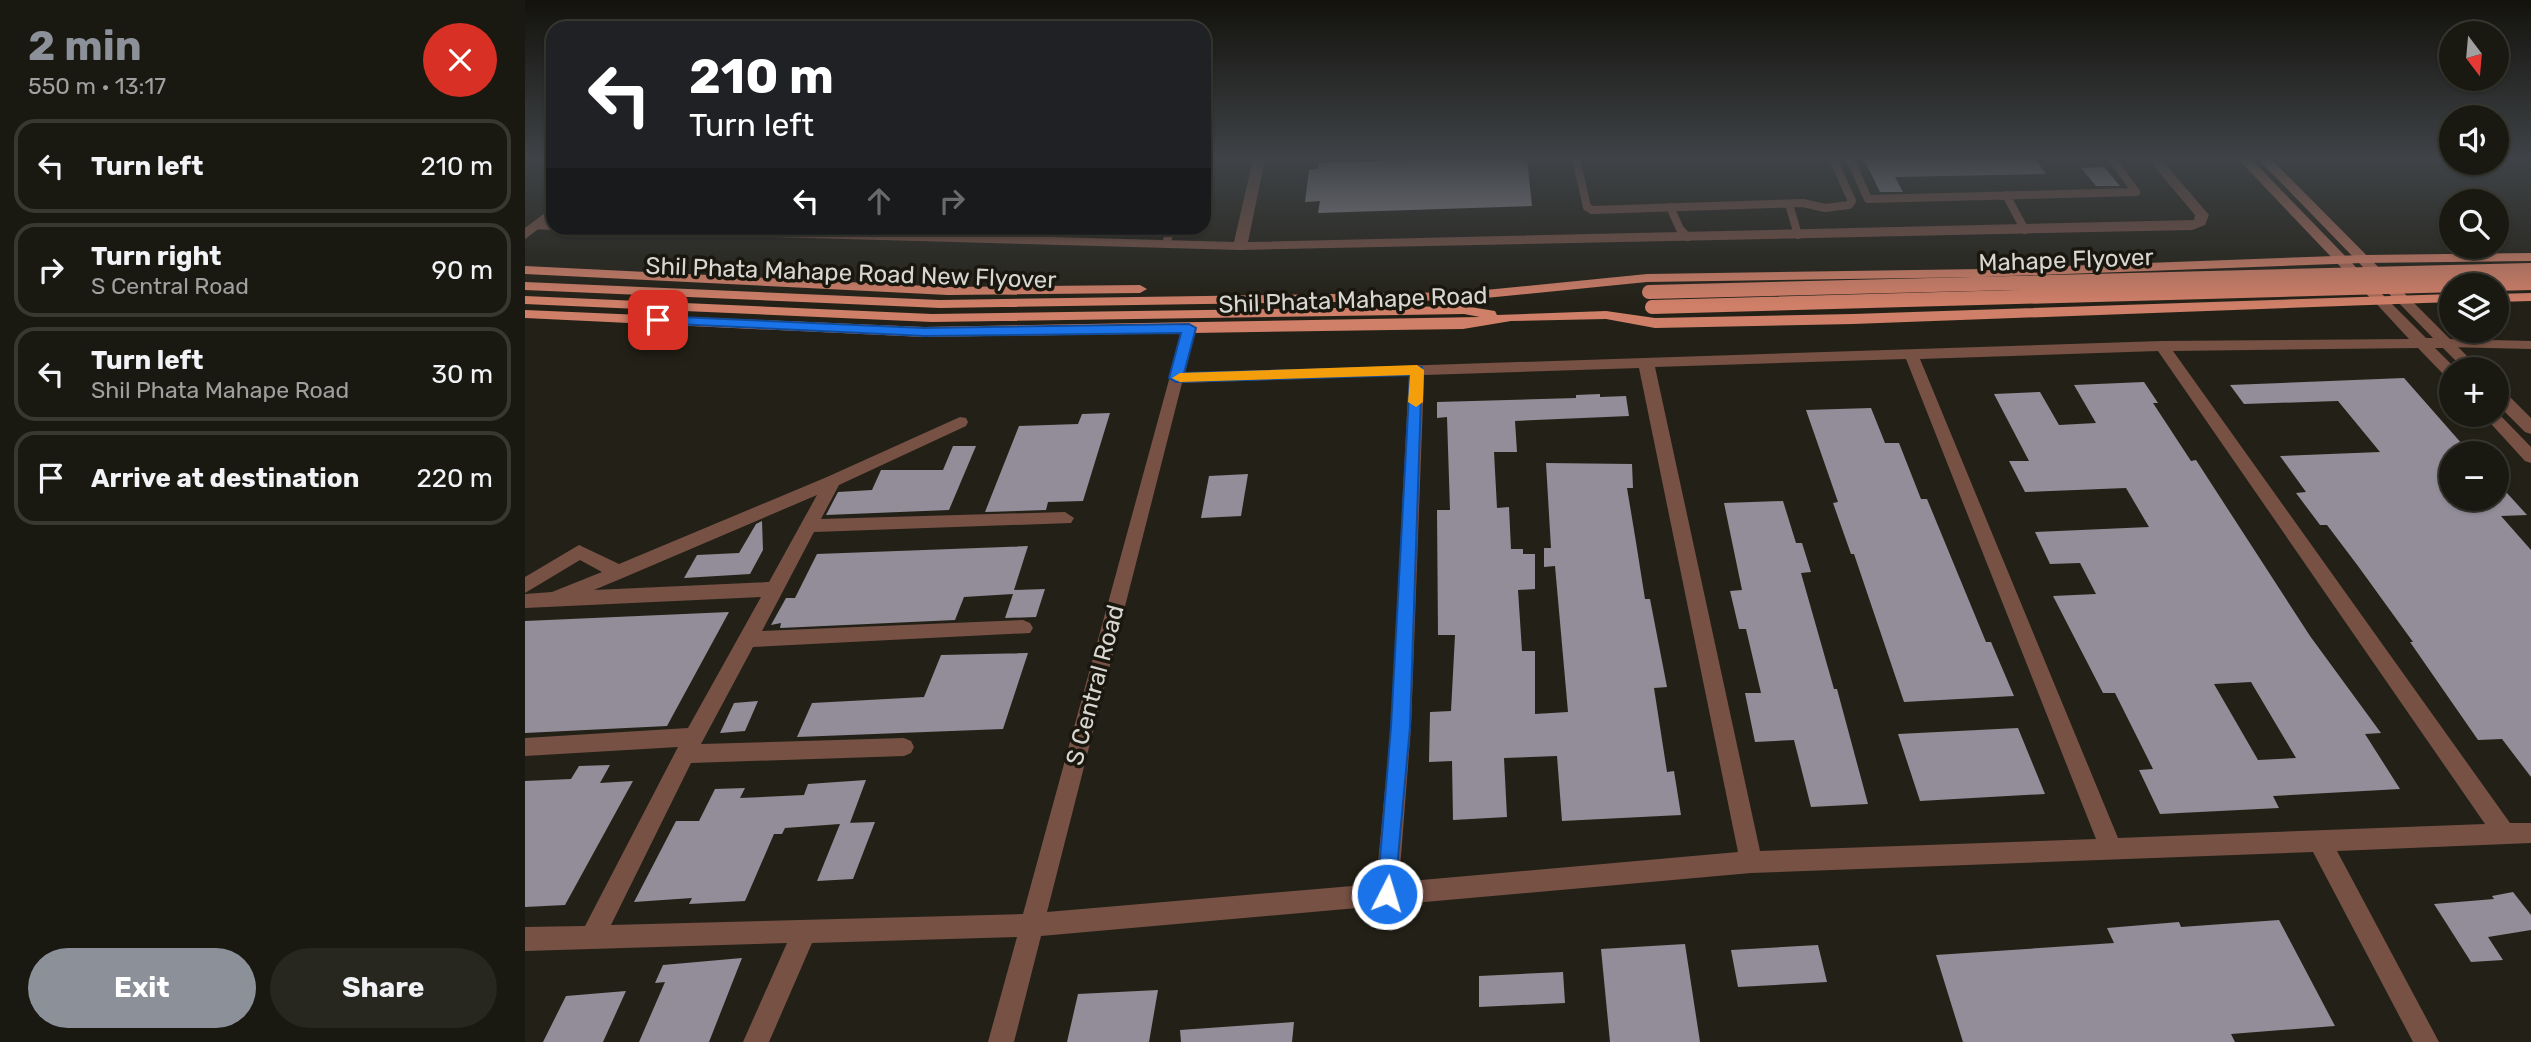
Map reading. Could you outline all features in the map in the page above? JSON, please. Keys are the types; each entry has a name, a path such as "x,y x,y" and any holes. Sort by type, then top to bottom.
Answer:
{"main road":[{"path":"2292,208 2379,299"},
{"path":"2312,208 2402,299"},
{"path":"1511,289 1602,286 1647,278 1983,273 2341,259 2531,257"},
{"name":"Shil Phata Mahape Road","path":"525,270 948,291 1465,285 1511,289"},
{"name":"Mahape Flyover","path":"1606,315 1651,299 2531,270"},
{"name":"Mahape Flyover","path":"1602,286 1651,299 2531,283"},
{"name":"Shil Phata Mahape Road New Flyover","path":"525,286 940,304 1464,303 1511,317"},
{"name":"Shil Phata Mahape Road New Flyover","path":"525,300 932,318 1464,303 1511,289"},
{"path":"2509,298 2531,297"},
{"path":"1511,317 1606,315 1655,323 1853,319 2439,298"},
{"name":"Shil Phata Mahape Road","path":"525,314 924,332 1463,324 1511,317"}],"street":[{"path":"1240,246 1248,208"},
{"path":"844,235 1240,246 1688,237 2192,226 2200,222 2202,215 2196,208"},
{"path":"525,236 531,226 546,216"},
{"path":"2379,299 2439,360"},
{"path":"2402,299 2439,335"},
{"name":"S Central Road","path":"1001,1042 1189,328"},
{"path":"1176,378 2162,346 2439,343"},
{"path":"2447,343 2461,357"},
{"path":"2162,346 2505,834"},
{"path":"1911,354 2111,848"},
{"path":"1646,363 1751,862"},
{"path":"1387,894 1401,727 1417,370"},
{"path":"2509,406 2531,429"},
{"path":"553,600 834,481 960,422"},
{"path":"2505,429 2531,429"},
{"path":"2505,429 2531,457"},
{"path":"592,937 690,745 834,481"},
{"path":"809,526 1065,519"},
{"path":"525,586 579,552 619,572"},
{"path":"525,601 775,589"},
{"path":"750,639 1023,628"},
{"path":"525,747 904,747"},
{"path":"525,939 1032,925 1751,862 2531,833"},
{"path":"2319,840 2425,1042"},
{"path":"756,1042 805,931"}],"lane":[{"path":"1588,208 1592,210 1653,208"},
{"path":"1669,208 1680,229 1688,237"},
{"path":"1790,208 1798,234"},
{"path":"2013,208 2025,230"},
{"path":"1166,244 1169,235"},
{"path":"2447,343 2531,345"}],"building":[{"path":"1319,208 1482,208 1318,213"},
{"path":"2404,378 2439,418 2439,427 2447,427 2459,441 2439,441 2439,511 2509,511 2509,495 2527,515 2501,516 2531,550 2531,777 2502,739 2478,740 2410,642 2413,642 2358,566 2327,525 2320,525 2296,493 2306,492 2280,456 2380,452 2338,401 2244,404 2230,385"},
{"path":"2144,382 2158,403 2153,403 2191,461 2196,460 2310,636 2381,733 2365,734 2400,789 2273,796 2279,808 2160,814 2139,770 2153,769 2115,693 2103,693 2053,596 2096,594 2080,563 2050,564 2035,532 2149,527 2126,488 2025,492 2009,461 2029,461 1994,394 2040,392 2059,425 2096,423 2074,385","holes":["2251,682 2296,758 2258,760 2214,684"]},
{"path":"1600,394 1600,397 1626,396 1629,416 1515,421 1517,452 1494,452 1497,508 1509,507 1511,549 1523,549 1523,554 1535,554 1535,589 1518,590 1522,651 1535,651 1535,714 1568,712 1555,566 1544,567 1544,548 1551,548 1546,463 1632,464 1633,488 1627,488 1645,599 1650,599 1667,687 1654,688 1667,772 1674,771 1681,815 1562,821 1557,756 1504,758 1507,817 1453,820 1452,761 1429,762 1430,712 1451,711 1455,635 1438,635 1437,510 1450,510 1447,417 1437,418 1437,402 1576,398 1576,395"},
{"path":"1871,408 1885,443 1899,443 1921,499 1927,499 1986,642 1991,642 2014,696 1904,702 1854,554 1851,554 1833,503 1838,502 1806,410"},
{"path":"1110,413 1083,501 1048,502 1046,510 985,512 1019,426 1078,424 1082,414"},
{"path":"953,446 976,446 949,510 826,515 838,492 872,490 881,470 943,470"},
{"path":"1248,474 1241,516 1201,518 1209,476"},
{"path":"1783,501 1796,543 1802,543 1811,572 1801,573 1834,689 1837,689 1868,804 1811,807 1794,740 1755,742 1745,693 1761,693 1746,629 1739,629 1730,591 1742,590 1724,503"},
{"path":"762,521 763,550 750,574 684,578 697,555 739,553 756,524"},
{"path":"1028,546 1014,590 1045,589 1036,617 1005,618 1013,594 964,597 955,620 780,628 781,623 771,625 786,598 795,598 817,554"},
{"path":"729,612 667,726 525,733 525,621"},
{"path":"1028,653 1003,729 797,737 812,703 924,697 941,655"},
{"path":"758,701 745,731 720,733 734,703"},
{"path":"2018,728 2045,794 1920,801 1898,734"},
{"path":"610,765 600,783 633,781 565,905 525,907 525,781 571,779 579,766"},
{"path":"866,780 850,823 875,822 853,879 817,881 840,824 785,828 782,834 774,834 745,901 689,904 692,898 634,902 676,821 699,821 715,789 745,788 740,798 804,795 808,784"},
{"path":"2513,892 2531,915 2531,930 2488,937 2503,960 2471,962 2434,904 2494,899 2492,896"},
{"path":"2279,920 2335,1026 2231,1034 2235,1042 1963,1042 1936,955 2114,943 2107,928 2179,922 2181,927"},
{"path":"1685,944 1700,1042 1610,1042 1601,949"},
{"path":"1818,945 1827,982 1738,987 1731,950"},
{"path":"742,958 709,1042 639,1042 665,982 655,983 663,965"},
{"path":"1563,972 1565,1003 1479,1007 1479,976"},
{"path":"1158,990 1149,1042 1067,1042 1078,994"},
{"path":"626,991 603,1042 543,1042 566,996"},
{"path":"1294,1022 1292,1042 1181,1042 1180,1030"}],"slow traffic":[{"path":"1180,378 1417,370 1416,402"}],"route":[{"path":"658,320 924,332 1189,328 1176,378 1417,370 1401,727 1387,894"}]}
